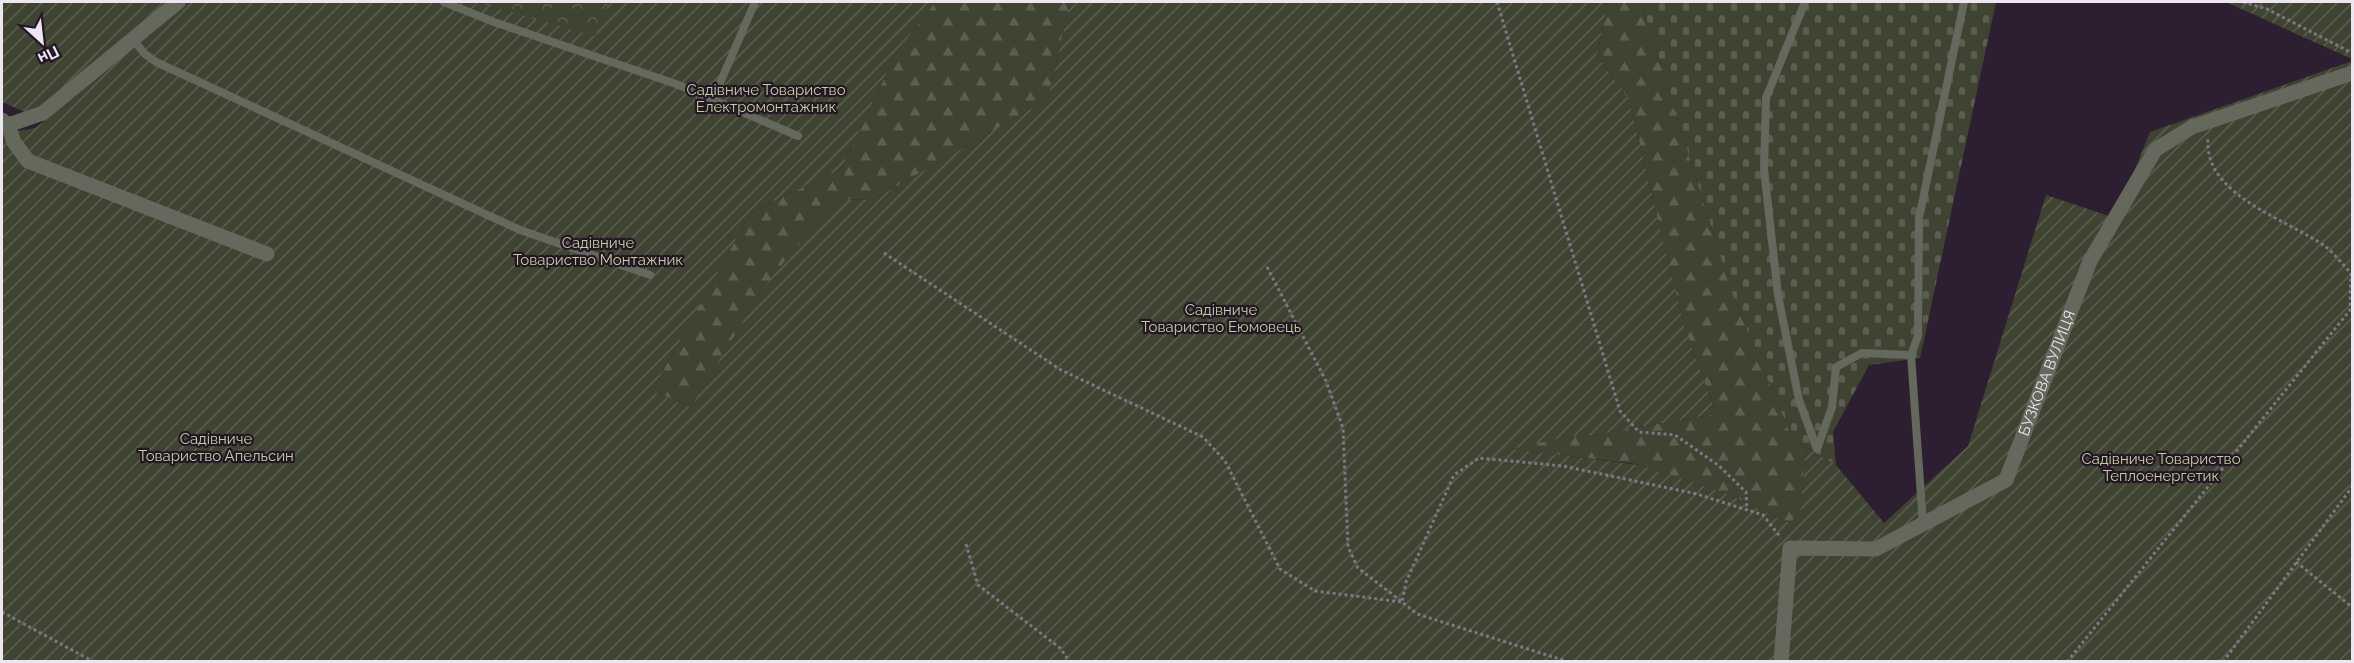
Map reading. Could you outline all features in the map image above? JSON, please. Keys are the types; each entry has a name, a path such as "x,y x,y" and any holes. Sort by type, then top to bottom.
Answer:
{"street":[{"path":"178,2 134,41 43,113 5,123 14,142 28,161 267,254"},
{"name":"БУЗКОВА ВУЛИЦЯ","path":"1790,548 1876,549 2006,480 2090,261 2155,150 2192,127 2352,73"},
{"path":"1781,662 1790,548"}],"lane":[{"path":"444,2 708,98 798,136"},
{"path":"708,98 720,83 755,2"},
{"path":"1805,2 1766,98 1764,169 1778,295 1799,400 1817,449 1832,407 1836,367 1862,353 1911,355"},
{"path":"1923,524 1911,355 1918,336 1919,218 1964,2"},
{"path":"134,41 145,54 156,62 520,230 650,275"}],"path":[{"path":"1497,2 1620,411 1639,432 1674,435 1718,465 1746,492 1747,510"},
{"path":"2243,2 2267,9 2352,53"},
{"path":"2067,662 2350,309 2351,273 2326,247 2233,192 2206,155 2209,121"},
{"path":"884,253 1061,370 1203,437 1225,460 1280,569 1315,591 1402,602"},
{"path":"1267,267 1326,381 1343,428 1348,547 1358,568 1417,614 1569,662"},
{"path":"1402,602 1406,582 1454,475 1479,458 1563,466 1697,494 1763,515 1790,548"},
{"path":"2223,662 2352,487"},
{"path":"966,544 978,585 1060,648 1070,662"},
{"path":"2296,562 2352,607"},
{"path":"2,612 94,662"}],"green space":[{"path":"2,2 475,2 595,36 609,2 935,2 896,53 841,169 751,212 652,391 691,407 762,290 793,250 842,199 873,200 1048,99 1070,2 1608,2 1597,55 1629,100 1684,326 1716,414 1587,436 1570,436 1511,449 1640,465 1728,494 1789,523 1800,514 1806,448 1836,465 1884,523 1968,446 2046,195 2115,218 2150,132 2352,61 2352,661 2,661 2,134 35,128 45,121 2,102"},
{"path":"475,2 609,2 595,37"},
{"path":"935,2 1070,2 1048,99 873,200 842,199 762,290 692,407 652,391 751,212 841,169 896,53"},
{"path":"1608,2 1641,2 1732,293 1793,440 1806,448 1800,514 1789,523 1728,494 1637,464 1509,449 1570,436 1587,436 1716,414 1684,326 1629,100 1597,55"},
{"path":"1641,2 1996,2 1920,358 1869,365 1833,432 1836,465 1793,440 1732,293"},
{"path":"2226,2 2352,2 2352,59"}],"park label":[{"name":"Садівниче Товариство Електромонтажник","path":"766,98"},
{"name":"Садівниче Товариство Монтажник","path":"598,252"},
{"name":"Садівниче Товариство Еюмовець","path":"1221,318"},
{"name":"Садівниче Товариство Апельсин","path":"216,448"},
{"name":"Садівниче Товариство Теплоенергетик","path":"2161,468"}]}
